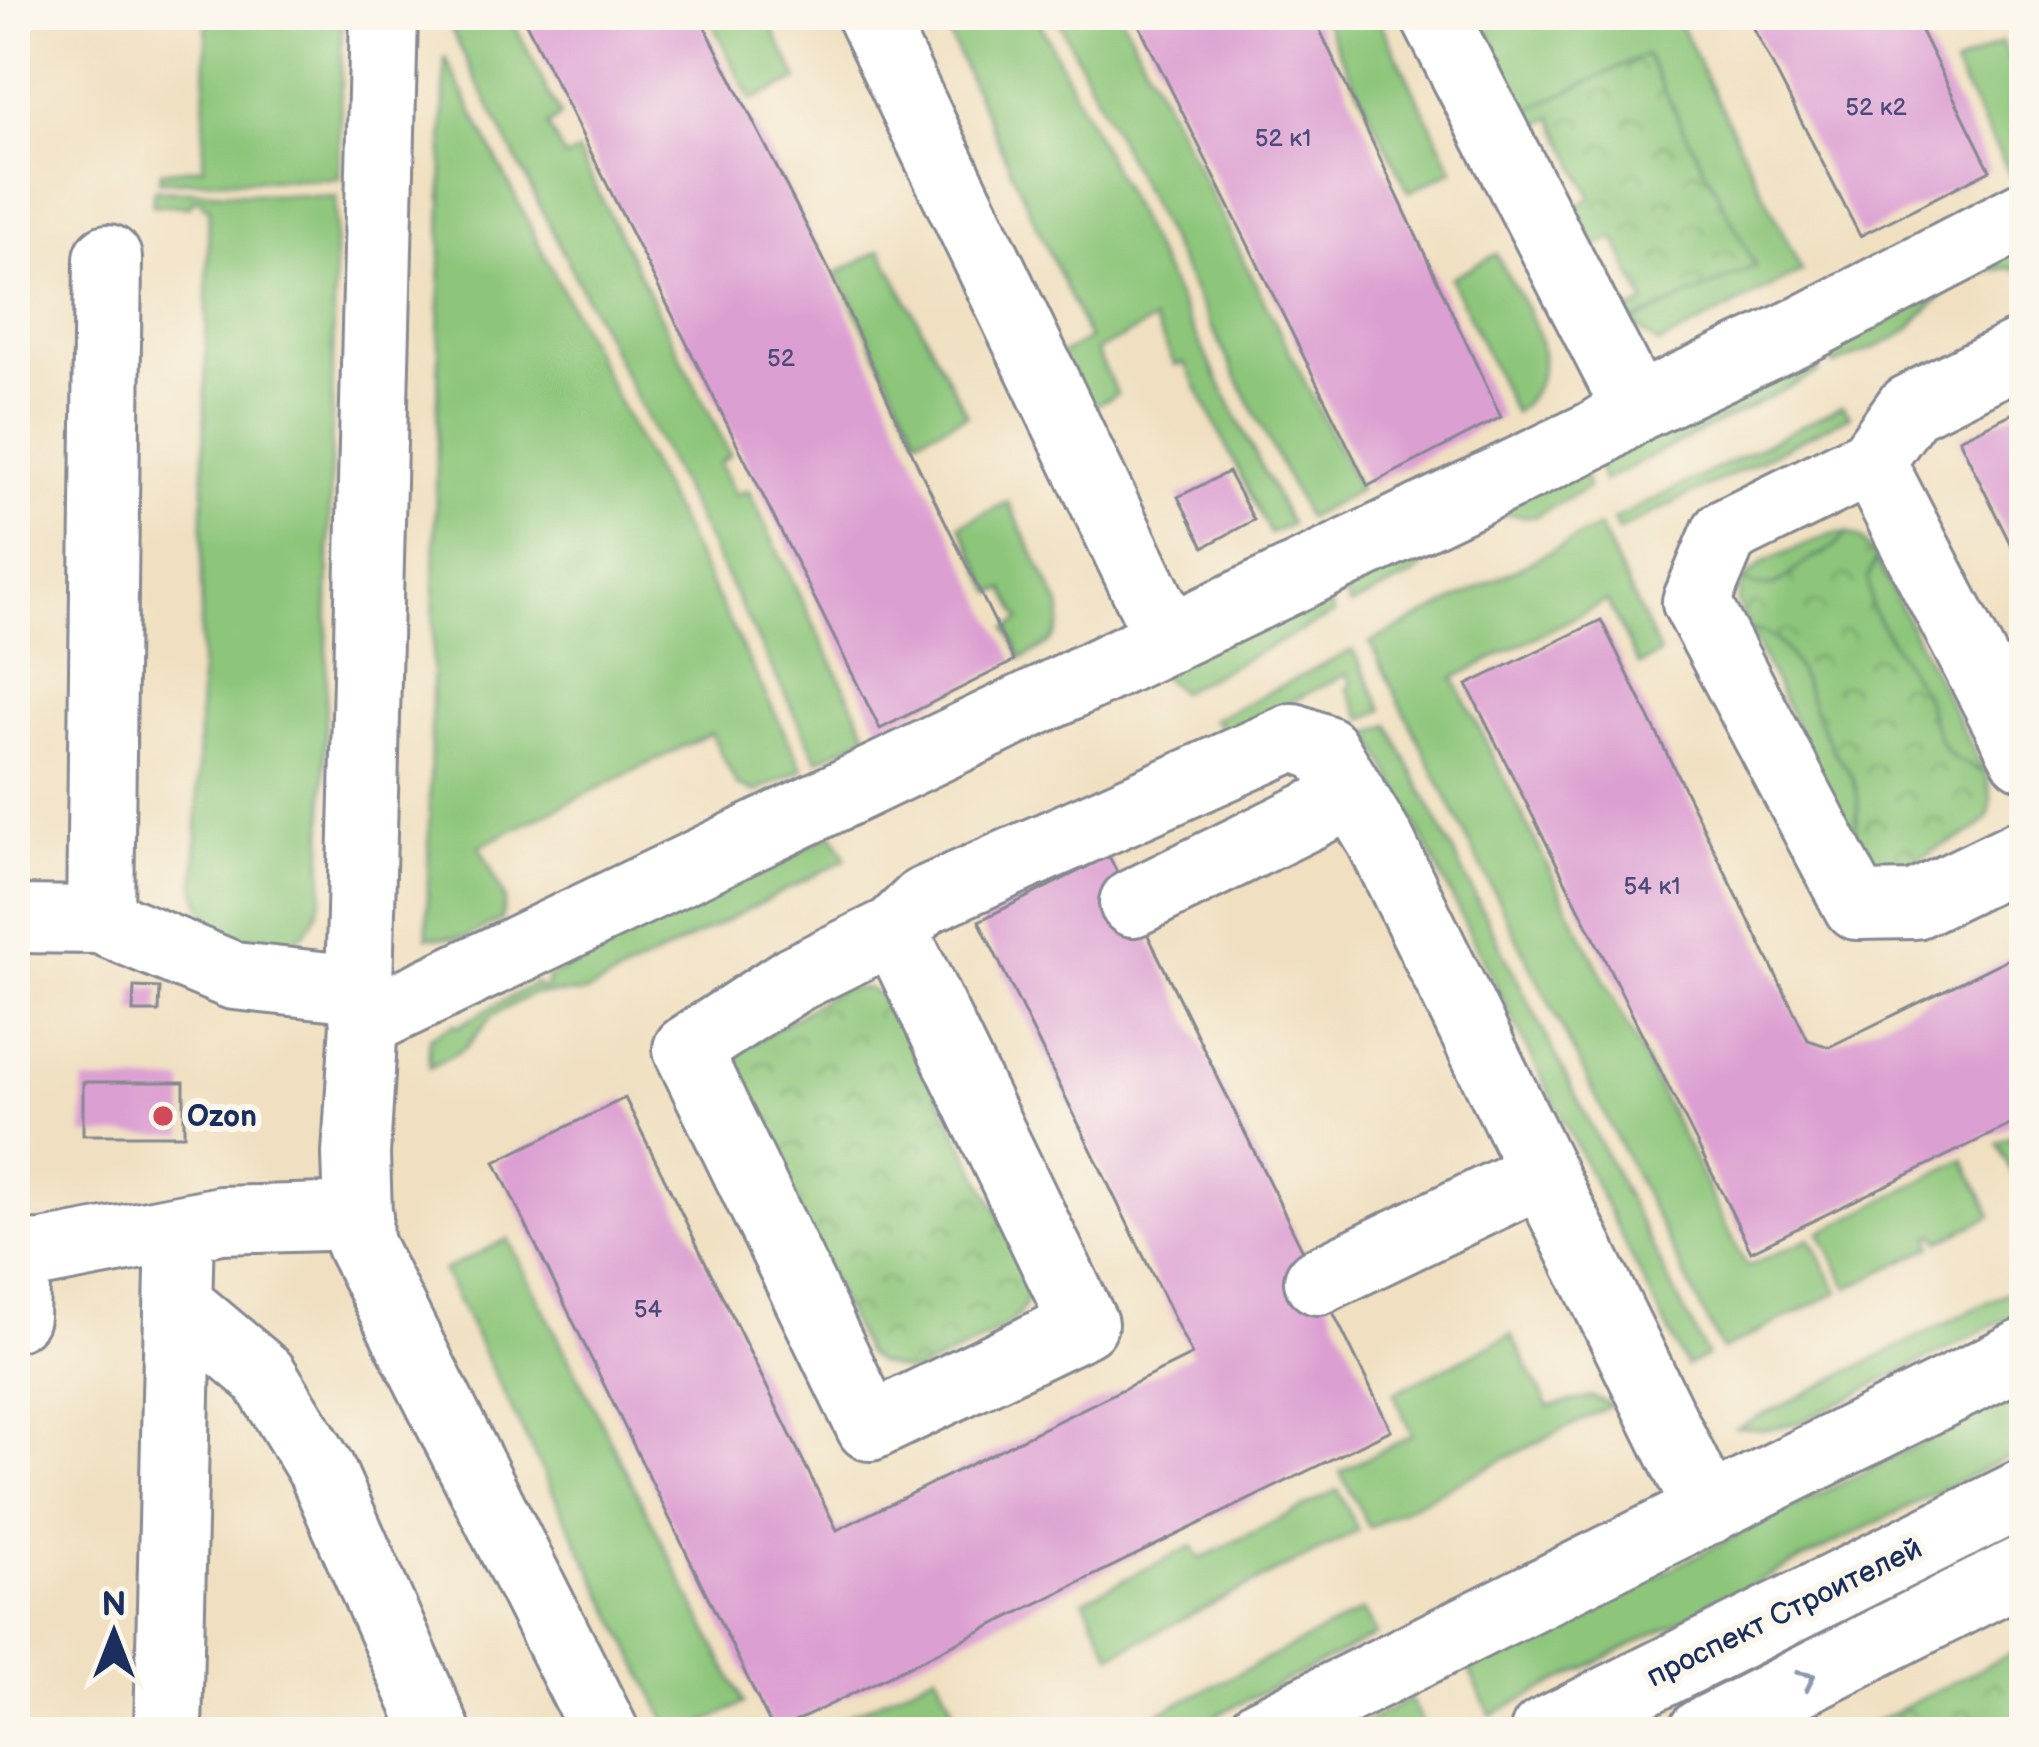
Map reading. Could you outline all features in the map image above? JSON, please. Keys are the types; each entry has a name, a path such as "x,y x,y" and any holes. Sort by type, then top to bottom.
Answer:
{"street":[{"path":"384,15 356,1154 359,1243 605,1732"},
{"path":"870,15 1168,639"},
{"path":"1434,15 1636,408"},
{"path":"15,919 100,920 234,976 362,1006 1168,639 1596,434 1636,408 1806,328 2024,215"},
{"path":"100,920 108,258"},
{"path":"2024,351 1909,408 1871,461 1725,533 1696,602 1857,906 1916,905 2024,852"},
{"path":"1871,461 2024,756"},
{"path":"894,930 1084,1324 870,1427 687,1049 794,979 894,930 924,902 1293,737 1325,749 1380,840 1708,1511"},
{"path":"1132,902 1352,795"},
{"path":"1318,1281 1540,1174"},
{"path":"16,1276 43,1254 221,1220 359,1216"},
{"path":"168,1732 180,1228"},
{"path":"181,1306 264,1376 321,1468 436,1732"},
{"path":"1262,1732 2024,1353"},
{"name":"проспект Строителей","path":"1544,1732 2024,1493"},
{"path":"1702,1732 2024,1569"}],"green space":[{"path":"207,15 342,15 339,179 159,181 161,172 203,167"},
{"path":"448,15 510,15 560,116 548,126 565,158 578,152 730,455 719,463 735,495 748,490 868,735 818,760"},
{"path":"708,15 765,15 798,80 751,100"},
{"path":"940,15 1036,15 1290,524 1270,534 1185,363 1175,365 1154,321 1096,351 1117,394 1088,408 1058,356 1089,339"},
{"path":"1056,15 1121,15 1359,490 1307,518"},
{"path":"1321,15 1377,15 1453,170 1409,192"},
{"path":"1481,15 1675,15 1802,271 1658,345 1631,323 1754,265 1646,55 1526,111"},
{"path":"2001,42 2024,88 2024,179 2015,184 1954,67"},
{"path":"1646,55 1755,266 1630,323 1627,312 1645,304 1615,238 1595,246 1574,207 1592,198 1553,118 1534,127 1526,111"},
{"path":"445,57 803,769 756,792 737,785 711,733 480,846 505,899 501,920 465,938 427,937"},
{"path":"154,190 336,197 322,897 306,931 271,947 244,945 220,934 196,890 209,207 201,200 193,200 190,206 152,205"},
{"path":"2024,244 2024,269 1974,275 1886,343 1834,365 1823,346"},
{"path":"881,250 967,415 918,437 837,273"},
{"path":"1496,254 1530,316 1542,355 1532,394 1514,413 1451,278"},
{"path":"1810,353 1819,372 1603,481 1596,455"},
{"path":"1842,406 1850,415 1618,531 1613,520"},
{"path":"1582,462 1588,488 1533,517 1507,514 1480,520 1444,540 1416,574 1350,606 1339,580"},
{"path":"1008,502 1060,606 1061,617 1052,639 1022,658 1007,628 1021,620 1005,589 993,593 960,525"},
{"path":"1599,527 1660,654 1639,665 1607,601 1454,678 1747,1267 1810,1238 1838,1292 1722,1350 1370,643"},
{"path":"1834,533 1846,533 1833,548 1778,585 1764,588 1743,580 1763,562"},
{"path":"1846,533 1861,539 1876,559 1868,578 1872,609 1925,697 1941,744 1952,757 1985,773 1990,791 1988,816 1972,832 1895,868 1873,864 1853,842 1858,801 1852,777 1823,731 1791,657 1766,634 1749,630 1738,602 1743,580 1763,587 1777,584 1833,548"},
{"path":"1876,559 1985,773 1951,757 1941,744 1872,609 1868,578"},
{"path":"1323,588 1334,614 1180,692 1157,672"},
{"path":"1749,630 1780,643 1791,657 1823,731 1852,777 1858,801 1853,842"},
{"path":"1353,650 1383,710 1363,719 1347,688 1352,684 1346,674 1229,733 1213,720"},
{"path":"1389,725 1707,1356 1686,1366 1370,733"},
{"path":"833,834 846,859 585,993 532,994 492,1016 465,1048 429,1068 429,1038 535,983 539,989 548,985 546,979"},
{"path":"866,988 889,1000 900,1019 1027,1274 1026,1299 1016,1317 990,1336 912,1373 877,1363 865,1352 733,1077 736,1054 840,989"},
{"path":"2024,1129 2024,1196 1997,1143"},
{"path":"1964,1159 1992,1216 1941,1241 1936,1234 1930,1237 1933,1246 1848,1288 1820,1233"},
{"path":"508,1239 744,1703 686,1732 672,1732 443,1271"},
{"path":"2024,1284 2024,1310 1801,1422 1763,1430 1737,1428"},
{"path":"1511,1335 1549,1407 1592,1397 1612,1405 1369,1527 1340,1472 1412,1435 1394,1393"},
{"path":"2024,1392 2024,1449 1491,1715 1469,1670"},
{"path":"1338,1490 1358,1531 1112,1655 1084,1600 1192,1546 1200,1559"},
{"path":"1363,1611 1377,1635 1183,1732 1121,1732"},
{"path":"2024,1647 2024,1732 1855,1732"},
{"path":"936,1673 964,1728 957,1732 836,1732 832,1724"},
{"path":"1410,1700 1427,1732 1345,1732"}],"building":[{"path":"522,15 699,15 828,268 1014,661 880,729"},
{"path":"1134,15 1313,15 1501,417 1368,486"},
{"path":"1747,15 1913,15 1990,170 1860,236"},
{"path":"15,19 22,19 19,79 15,78"},
{"path":"2024,408 2024,572 1959,439"},
{"path":"1228,472 1254,520 1204,547 1178,497"},
{"path":"1601,620 1808,1040 1829,1047 2024,951 2024,1118 1751,1251 1467,685"},
{"path":"1109,856 1391,1430 774,1732 495,1162 625,1098 837,1530 1192,1355 979,921"},
{"path":"134,987 160,988 159,1012 133,1012"},
{"path":"83,1082 184,1082 184,1135 83,1135"}],"place":[{"name":"Ozon","path":"163,1116"}]}
